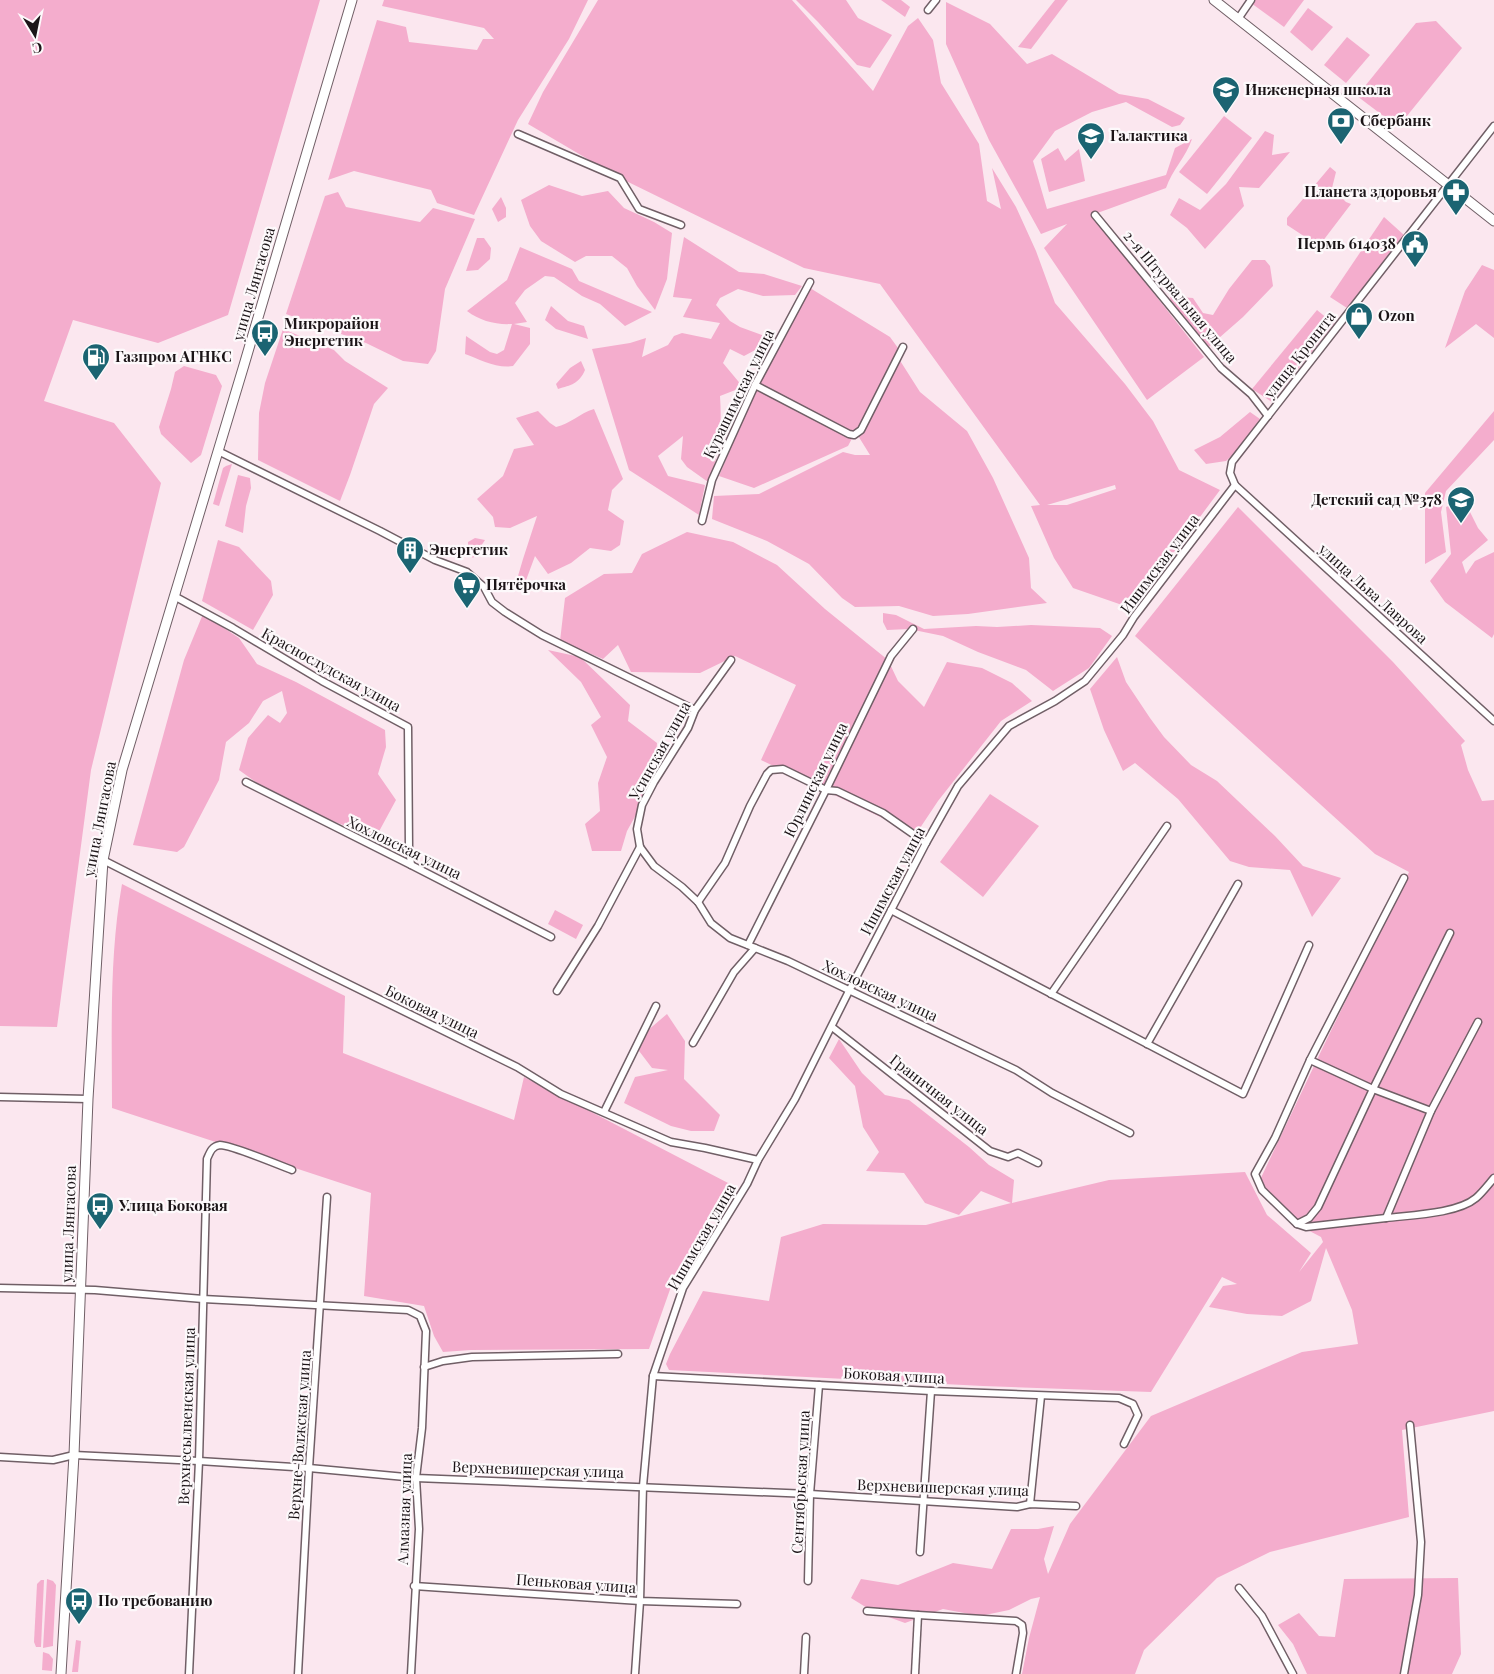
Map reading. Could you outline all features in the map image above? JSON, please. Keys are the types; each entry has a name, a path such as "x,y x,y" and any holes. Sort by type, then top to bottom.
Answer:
{"main road":[{"name":"улица Лянгасова","path":"61,1674 74,1455 88,1099 103,860 122,770 352,0"},
{"path":"1214,0 1494,221"}],"street":[{"path":"928,10 936,0"},
{"path":"1238,19 1251,0"},
{"name":"улица Кронита","path":"1235,485 1230,473 1232,462 1494,126"},
{"path":"518,134 620,178 639,210 681,225"},
{"name":"2-я Штурвальная улица","path":"1095,215 1221,368 1252,394 1268,416"},
{"name":"Курашимская улица","path":"702,522 712,480 755,384 810,282"},
{"path":"755,384 849,434 858,434 903,347"},
{"path":"218,451 435,560 467,572 484,587 492,602 542,635 695,710"},
{"name":"улица Льва Лаврова","path":"1235,485 1494,721"},
{"name":"Ишимская улица","path":"635,1674 640,1601 643,1486 653,1376 683,1288 747,1184 758,1160 796,1099 849,991 958,786 1009,726 1055,701 1085,681 1123,635 1134,617 1235,485"},
{"name":"Краснослудская улица","path":"174,596 233,628 322,681 408,727 408,848 411,865"},
{"name":"Юрлинская улица","path":"748,945 891,656 913,629"},
{"name":"Усинская улица","path":"640,847 637,829 642,805 688,728 695,710 731,660"},
{"path":"698,902 725,863 750,806 771,770 783,769 826,790 837,791 883,813 926,843"},
{"name":"Хохловская улица","path":"246,782 551,937"},
{"path":"1051,994 1167,826"},
{"path":"557,991 598,926 640,847"},
{"name":"Хохловская улица","path":"640,847 654,866 698,902 711,923 730,938 788,962 1016,1070 1052,1093 1130,1133"},
{"name":"Боковая улица","path":"103,860 517,1067 561,1094 671,1142 758,1160"},
{"path":"1404,878 1310,1060 1255,1174 1262,1190 1297,1224 1306,1226 1439,1212 1474,1200 1494,1178"},
{"path":"1147,1044 1238,884"},
{"path":"891,910 1243,1094 1310,945"},
{"path":"1297,1224 1308,1218 1318,1208 1373,1089 1450,933"},
{"path":"693,1043 734,972 755,948"},
{"path":"604,1112 656,1006"},
{"path":"1386,1218 1431,1111 1478,1022"},
{"name":"Граничная улица","path":"832,1027 990,1150 1008,1157 1018,1153 1038,1163"},
{"path":"1310,1060 1373,1089 1431,1111"},
{"path":"0,1096 88,1099"},
{"name":"Верхнесылвенская улица","path":"189,1674 199,1461 208,1159 210,1151 219,1145 292,1170"},
{"name":"Верхне-Волжская улица","path":"298,1674 309,1468 327,1197"},
{"path":"0,1288 81,1290 321,1306"},
{"name":"Алмазная улица","path":"321,1306 408,1310 420,1316 426,1332 422,1428 416,1478 419,1529 414,1586 411,1674"},
{"path":"424,1367 443,1361 472,1357 618,1354"},
{"name":"Боковая улица","path":"653,1376 931,1391 1120,1398 1133,1404 1138,1415 1124,1444"},
{"name":"Сентябрьская улица","path":"808,1581 810,1494 819,1385"},
{"path":"920,1552 931,1391"},
{"path":"1030,1504 1041,1396"},
{"path":"1404,1674 1418,1595 1422,1542 1410,1425"},
{"name":"Верхневишерская улица","path":"0,1457 53,1460 74,1455 309,1468 416,1478 810,1494 1017,1507 1030,1504 1076,1506"},
{"name":"Пеньковая улица","path":"414,1586 640,1601 737,1604"},
{"path":"1239,1588 1262,1616 1293,1674"},
{"path":"867,1611 1016,1621 1022,1625 1023,1633 1016,1674"},
{"path":"915,1674 918,1615"},
{"path":"804,1674 806,1637"}],"shaded area":[{"path":"0,0 320,0 228,315 158,343 73,320 44,401 114,423 161,483 91,770 57,1027 0,1026"},
{"path":"384,0 588,0 569,39 518,120 474,215 437,203 431,190 354,171 328,180 377,20 406,27 409,42 477,50 483,39 494,39 484,28 382,6"},
{"path":"598,0 792,0 873,91 908,26 918,18 933,40 941,83 979,144 987,201 1001,209 992,168 1016,207 1036,251 1055,303 1125,384 1153,421 1179,470 1220,490 1162,568 1143,597 1125,606 1073,588 1054,558 1031,506 1040,505 880,284 804,268 620,178 528,124 543,92","holes":["1115,485 1116,489 1067,505 1047,505"]},
{"path":"796,0 846,0 858,18 892,35 870,68 857,65"},
{"path":"881,0 901,0 910,7 905,17"},
{"path":"1055,0 1068,0 1031,49 1018,47"},
{"path":"1254,0 1304,0 1284,27 1251,3"},
{"path":"946,2 990,24 1027,64 1052,54 1119,94 1148,99 1185,118 1180,125 1172,127 1126,102 1092,112 1055,131 1033,161 1047,209 1166,175 1175,148 1192,139 1166,188 1092,215 1204,357 1147,400 1044,248 1067,224 1041,234 989,140 946,44"},
{"path":"1308,8 1333,27 1312,51 1290,32"},
{"path":"1436,21 1462,48 1398,127 1357,96 1416,23"},
{"path":"1347,37 1370,55 1346,83 1324,65"},
{"path":"1224,116 1252,138 1207,194 1179,172"},
{"path":"1265,131 1274,135 1272,155 1290,152 1259,188 1239,187 1244,206 1205,249 1187,228 1170,215 1179,198 1200,210 1226,184"},
{"path":"1058,148 1065,161 1079,149 1085,181 1049,192 1041,159"},
{"path":"1330,167 1336,172 1332,188 1346,202 1351,204 1319,246 1287,225 1287,218"},
{"path":"549,185 582,196 608,191 624,208 672,233 667,279 655,310 637,286 627,268 612,256 586,256 575,262 541,241 530,226 521,200"},
{"path":"338,192 346,207 420,222 433,208 475,219 445,289 436,351 428,364 403,361 366,343 286,314 325,196"},
{"path":"501,197 506,208 506,217 498,222 492,209"},
{"path":"1384,217 1404,235 1347,308 1330,297"},
{"path":"684,237 739,272 764,274 802,286 795,295 763,296 738,289 720,298 716,305 730,321 740,327 765,336 759,348 744,356 730,349 723,363 743,387 720,396 721,418 718,451 708,482 687,467 681,459 683,436 658,456 668,476 705,485 699,515 629,470 592,349 630,343 646,338 642,357 668,345 674,336 682,333 711,339 720,323 683,317 692,299 673,297"},
{"path":"477,238 484,238 491,248 490,259 478,270 466,271"},
{"path":"520,247 572,269 579,281 652,312 625,326 600,304 582,296 554,277 545,276 525,290 515,303 527,322 514,324 530,328 530,344 513,366 494,365 465,354 466,336 490,352 497,354 504,350 512,324 488,322 467,311 507,280"},
{"path":"1252,260 1265,260 1270,266 1273,286 1243,317 1203,352 1170,304 1171,288 1179,297 1193,298 1203,313 1213,315 1229,289"},
{"path":"1482,265 1494,270 1494,338 1476,324 1445,348 1465,291"},
{"path":"810,288 890,337 898,348 880,384 899,359 920,392 967,431 993,478 1029,558 1031,588 1047,603 968,614 933,616 899,606 855,607 842,598 809,564 767,541 712,519 714,496 759,494 843,452 855,455 870,455 857,434 857,429 848,446 754,488 719,476 758,383"},
{"path":"551,306 568,321 584,326 588,339 556,329 545,320"},
{"path":"1317,310 1334,324 1272,402 1252,389"},
{"path":"283,329 334,350 345,361 388,388 374,404 340,501 258,460 259,413 265,383"},
{"path":"581,361 585,370 580,378 571,385 558,389 556,384 570,368"},
{"path":"184,366 216,375 222,386 201,455 191,463 161,434 159,427 175,372"},
{"path":"594,409 623,479 612,490 608,510 624,521 620,545 611,551 590,548 571,563 548,574 535,556 525,583 518,576 537,516 510,528 495,527 493,517 477,499 503,476 514,449 534,445 516,418 538,411 556,427"},
{"path":"1494,411 1494,440 1446,491 1441,512 1446,552 1425,564 1425,493"},
{"path":"1250,412 1260,419 1239,449 1226,461 1206,464 1194,450 1220,437"},
{"path":"232,464 219,506 213,504 223,468"},
{"path":"238,475 250,478 251,488 246,506 243,533 225,526"},
{"path":"1464,500 1478,528 1488,540 1462,562 1466,574 1475,561 1494,552 1494,634 1492,638 1445,602 1430,581 1451,554 1446,507"},
{"path":"1238,507 1393,662 1465,741 1461,745 1468,770 1482,801 1494,800 1494,1411 1402,1430 1409,1517 1270,1552 1217,1578 1144,1650 1135,1674 1022,1674 1040,1597 1031,1599 1009,1610 980,1616 943,1609 905,1623 872,1611 851,1598 861,1579 898,1585 953,1563 992,1569 1011,1529 1038,1529 1054,1526 1044,1559 1048,1574 1070,1524 1151,1416 1302,1352 1358,1344 1352,1310 1326,1248 1311,1301 1282,1316 1247,1314 1209,1307 1223,1286 1237,1284 1222,1277 1151,1392 983,1386 669,1370 666,1364 703,1291 769,1301 781,1237 823,1224 926,1225 1011,1203 981,1191 959,1215 925,1203 904,1173 866,1171 879,1152 863,1127 855,1086 829,1058 839,1039 862,1073 885,1095 909,1100 989,1165 1014,1180 1012,1203 1109,1180 1245,1172 1267,1215 1311,1253 1299,1272 1323,1242 1321,1237 1300,1226 1264,1191 1259,1182 1409,872 1375,854 1135,636"},
{"path":"687,532 733,542 777,565 825,609 888,660 898,681 924,707 947,662 982,668 1012,683 1032,701 1001,721 938,801 916,834 761,760 796,685 735,656 700,673 631,672 618,645 603,659 560,641 565,598 604,574 632,573 642,554"},
{"path":"475,538 485,540 473,558 468,553 468,542"},
{"path":"218,540 239,547 271,581 273,595 253,630 202,601"},
{"path":"883,613 896,615 924,629 1031,625 1100,628 1112,636 1089,668 1053,691 1026,670 978,652 943,636 909,629 887,630 883,622"},
{"path":"203,614 239,638 257,664 296,682 385,730 386,747 378,774 396,800 376,837 286,804 239,770 248,738 268,715 280,723 287,713 282,691 263,701 249,723 226,742 219,780 184,847 177,852 133,845 184,660"},
{"path":"548,650 580,657 630,705 628,721 657,743 654,782 627,831 621,851 592,851 585,824 600,811 598,783 607,757 591,725 601,717 581,682"},
{"path":"1117,657 1126,682 1150,718 1164,737 1191,765 1217,781 1275,836 1303,866 1341,878 1312,917 1290,870 1249,867 1230,861 1178,799 1135,763 1123,771 1104,730 1090,689"},
{"path":"990,794 1039,826 983,897 940,862"},
{"path":"122,884 345,996 343,1053 514,1120 524,1077 730,1184 673,1281 649,1349 471,1350 443,1352 434,1336 424,1306 364,1296 371,1193 112,1108 113,968"},
{"path":"555,910 583,925 576,939 548,924"},
{"path":"667,1014 685,1041 684,1079 720,1115 714,1131 691,1131 671,1126 624,1103 635,1077 668,1070 652,1068 633,1043"},
{"path":"1458,1578 1461,1654 1452,1674 1307,1674 1293,1644 1278,1625 1299,1613 1319,1636 1335,1637 1344,1579"},
{"path":"47,1579 53,1581 56,1585 53,1646 43,1648"},
{"path":"44,1580 41,1647 36,1647 34,1642 37,1584"},
{"path":"76,1640 81,1641 78,1672 72,1672"},
{"path":"43,1652 49,1654 53,1659 52,1671 42,1670"}],"place":[{"name":"Инженерная школа","path":"1226,114"},
{"name":"Сбербанк","path":"1341,145"},
{"name":"Галактика","path":"1091,160"},
{"name":"Планета здоровья","path":"1456,216"},
{"name":"Пермь 614038","path":"1415,268"},
{"name":"Ozon","path":"1359,340"},
{"name":"Микрорайон Энергетик","path":"265,357"},
{"name":"Газпром АГНКС","path":"96,381"},
{"name":"Детский сад №378","path":"1461,524"},
{"name":"Энергетик","path":"410,574"},
{"name":"Пятёрочка","path":"467,609"},
{"name":"Улица Боковая","path":"100,1230"},
{"name":"По требованию","path":"79,1625"}]}
